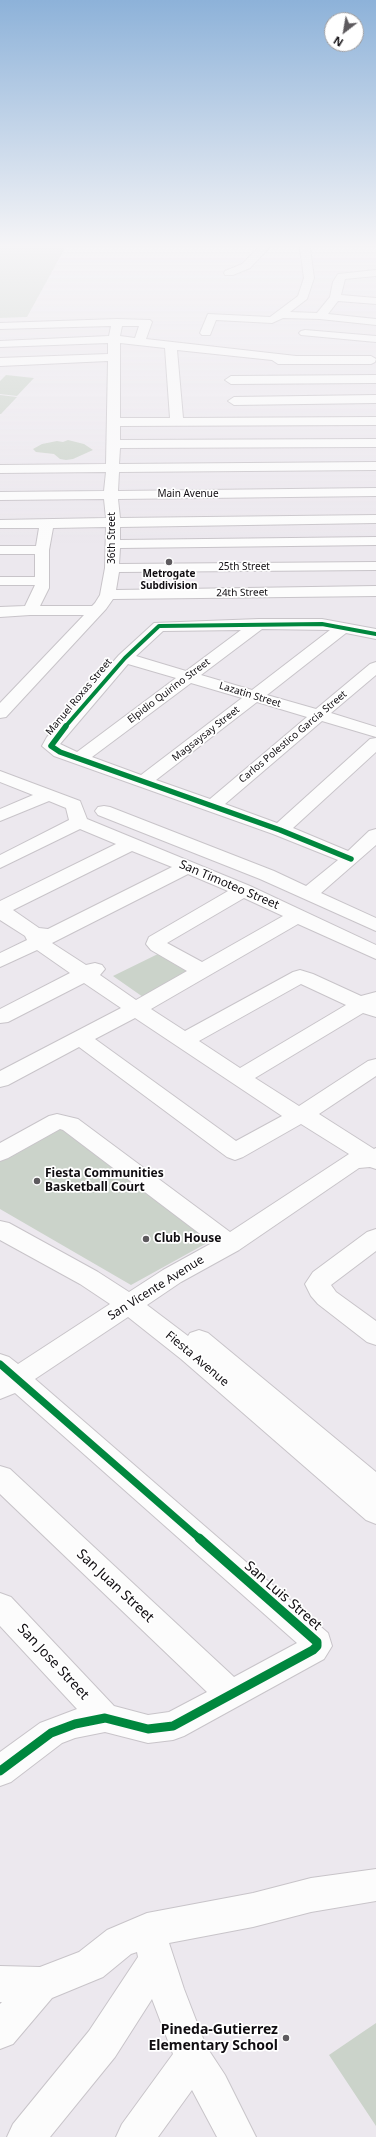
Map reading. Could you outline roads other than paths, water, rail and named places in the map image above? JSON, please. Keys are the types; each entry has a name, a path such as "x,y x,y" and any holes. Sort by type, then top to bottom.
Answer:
{"street":[{"name":"36th Street","path":"108,595 112,568 113,521 111,495 114,444 114,348"},
{"path":"171,348 177,422"},
{"path":"181,348 228,356 373,363"},
{"path":"228,356 237,421"},
{"path":"0,362 114,357"},
{"path":"231,380 376,379"},
{"path":"234,401 376,399"},
{"path":"334,421 360,542 371,566 374,595"},
{"path":"114,422 376,421"},
{"path":"114,444 376,443"},
{"path":"0,469 376,466"},
{"name":"Main Avenue","path":"0,496 376,492"},
{"path":"0,524 47,524 113,521 376,519"},
{"path":"30,610 42,588 42,550 47,524"},
{"path":"112,544 376,541"},
{"path":"0,550 42,550"},
{"name":"25th Street","path":"112,568 371,566"},
{"path":"0,581 43,580"},
{"path":"0,713 95,611 108,595"},
{"name":"24th Street","path":"108,595 374,595"},
{"path":"4,616 30,610 95,611"},
{"path":"259,624 322,624 376,634"},
{"name":"Manuel Roxas Street","path":"80,758 54,749 51,746 53,741 125,658 159,626 259,624"},
{"name":"Elpidio Quirino Street","path":"80,758 259,624"},
{"name":"Magsaysay Street","path":"144,781 343,628"},
{"name":"Lazatin Street","path":"125,658 189,676 317,716 376,732"},
{"name":"Carlos Polestico Garcia Street","path":"211,807 376,667"},
{"path":"280,830 376,743"},
{"path":"80,758 211,807 280,830 351,859"},
{"path":"0,776 74,805 79,822 1,861"},
{"path":"0,816 47,795"},
{"path":"104,811 309,893 376,925"},
{"name":"San Timoteo Street","path":"79,822 243,890 299,915 376,954"},
{"path":"309,893 351,859 376,835"},
{"path":"132,843 0,910 306,1115 369,1154"},
{"path":"0,961 41,937 186,867"},
{"path":"203,971 158,946 156,941 243,890"},
{"path":"0,1080 142,1006 299,915"},
{"path":"0,1017 90,971"},
{"path":"191,1037 300,976 372,1004"},
{"path":"245,1074 372,1004"},
{"path":"80,1038 230,1150 239,1151 306,1115 376,1066"},
{"path":"0,1153 57,1122 70,1124 230,1244"},
{"name":"San Vicente Avenue","path":"5,1377 136,1300 172,1276 230,1244 369,1154"},
{"name":"Fiesta Avenue","path":"0,1216 136,1300 202,1343 376,1488"},
{"name":"Fiesta Avenue","path":"0,1230 89,1278 136,1300 190,1352 376,1512"},
{"path":"376,1238 322,1278 318,1284 320,1290 328,1298 376,1335"},
{"name":"San Luis Street","path":"1,1769 51,1733 75,1724 105,1718 148,1729 173,1726 313,1650 317,1646 317,1642 5,1377"},
{"name":"San Juan Street","path":"0,1477 231,1695"},
{"name":"San Jose Street","path":"0,1606 105,1718"},
{"path":"0,1984 40,1985 91,1965 119,1942 152,1944 253,1910 312,1895 376,1885"},
{"path":"152,1944 166,1989 194,2058 212,2088 237,2137"},
{"path":"26,2137 102,2044 152,1944"},
{"path":"0,2031 40,1985"},
{"path":"135,2137 194,2058"}],"place":[{"name":"Metrogate Subdivision","path":"169,562"},
{"name":"Fiesta Communities Basketball Court","path":"37,1181"},
{"name":"Club House","path":"146,1239"},
{"name":"Pineda-Gutierrez Elementary School","path":"286,2038"}]}
